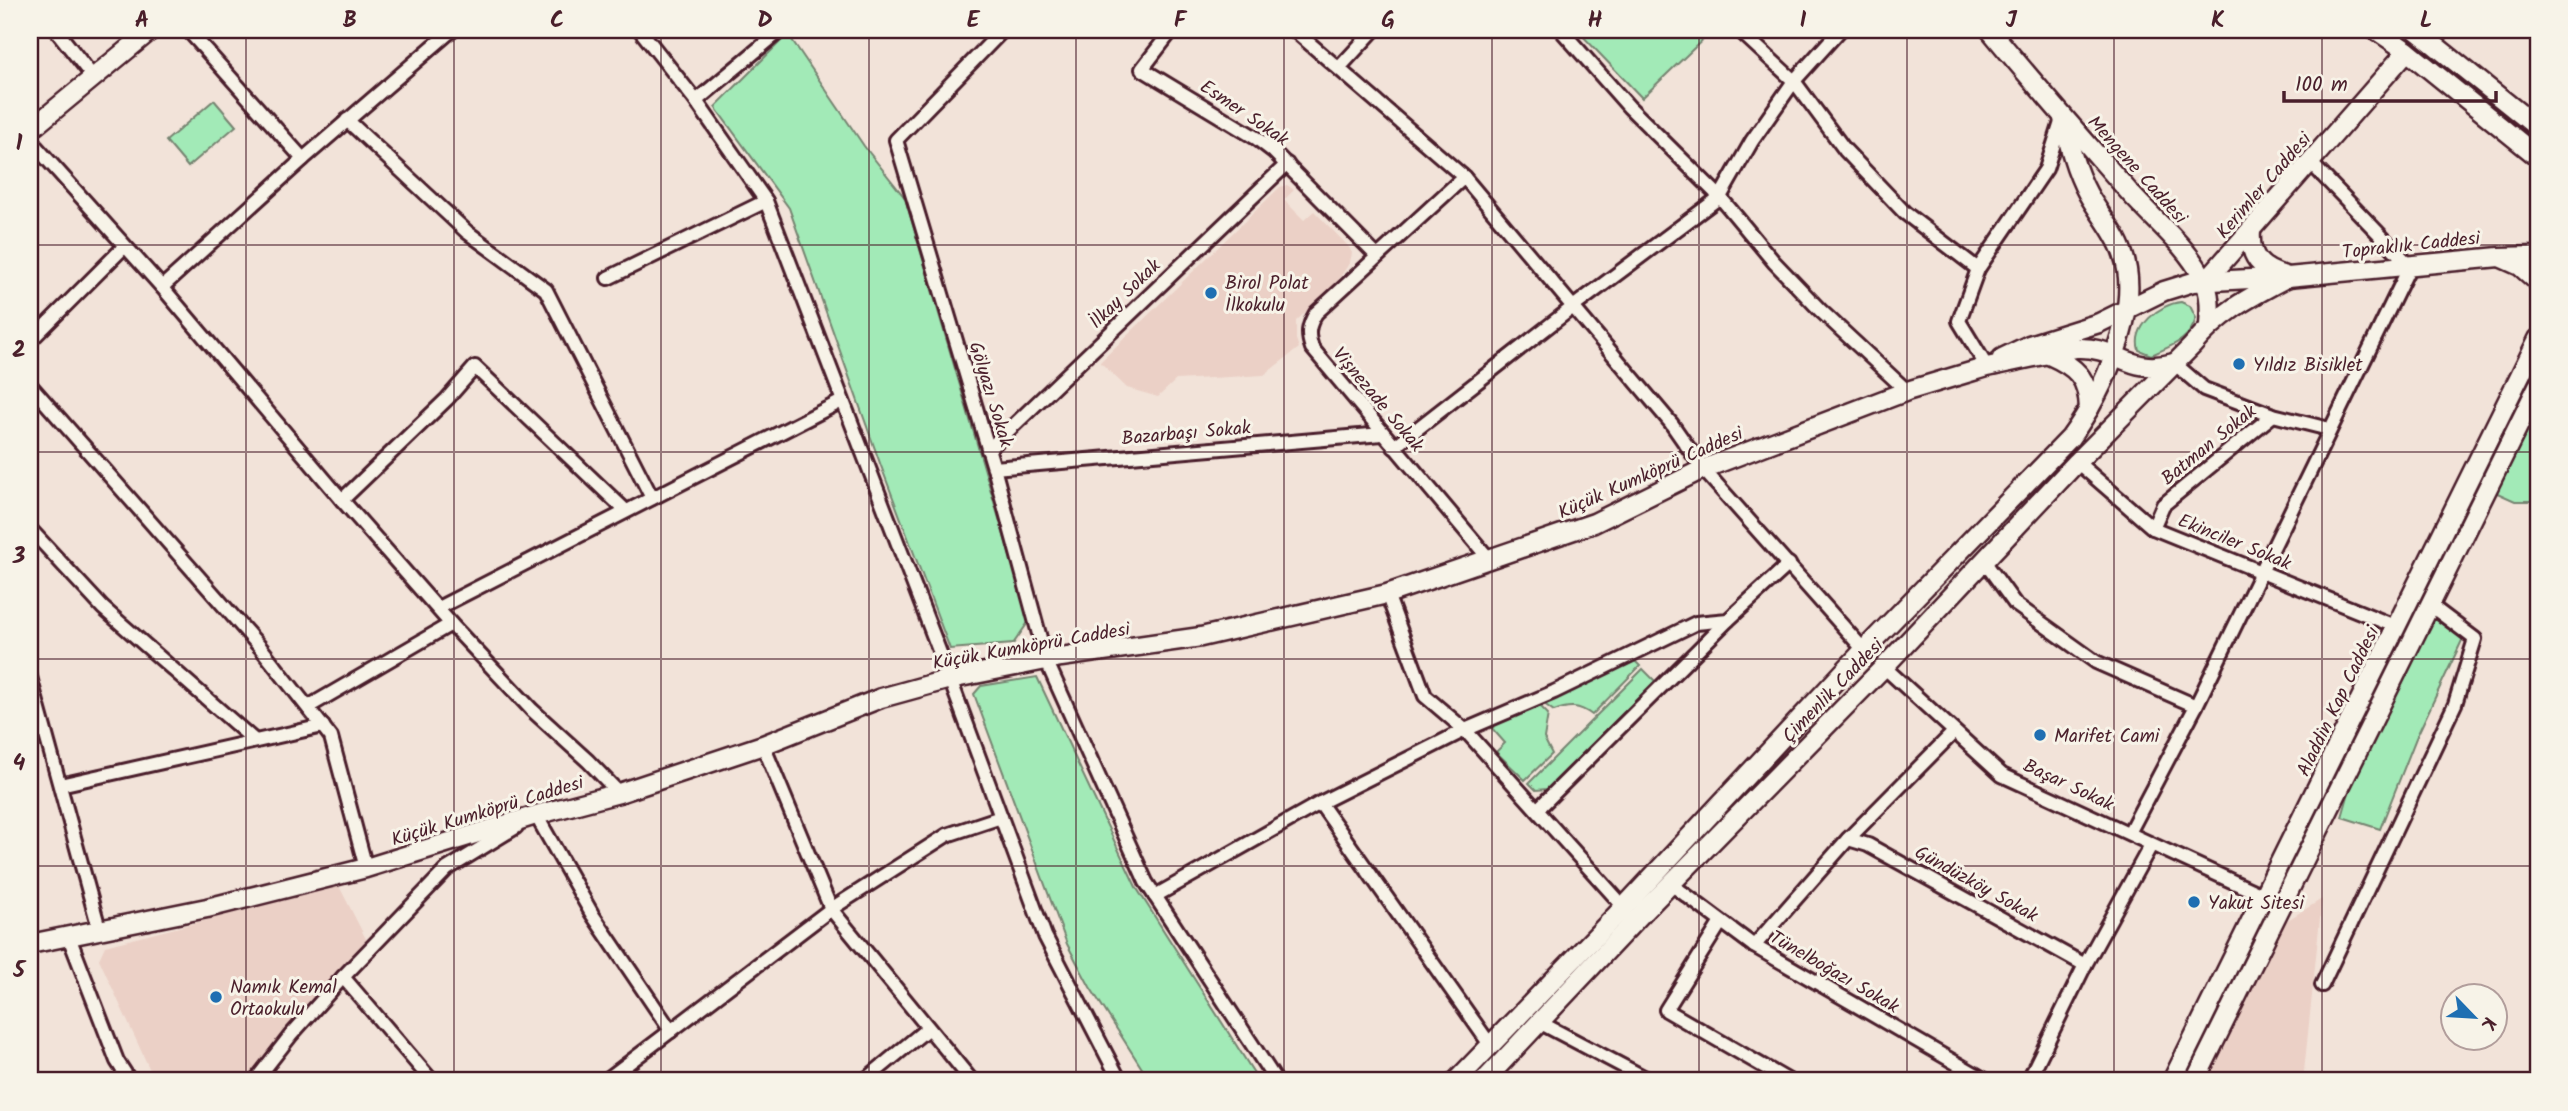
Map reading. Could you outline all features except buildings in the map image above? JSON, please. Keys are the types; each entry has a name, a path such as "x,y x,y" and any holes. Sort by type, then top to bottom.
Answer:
{"street":[{"path":"56,30 93,77"},
{"path":"30,130 151,30"},
{"path":"188,30 303,159"},
{"path":"162,287 347,120 452,30"},
{"path":"640,30 696,101 766,201 950,679 1045,936 1120,1081"},
{"path":"696,101 781,30"},
{"name":"Gölyazı Sokak","path":"1003,30 896,140 994,468 1046,660 1146,882 1276,1081"},
{"name":"Esmer Sokak","path":"1172,30 1142,69 1256,138 1287,164 1377,256"},
{"path":"1294,30 1464,177 1671,423 1703,468 1864,650"},
{"path":"1339,68 1374,30"},
{"path":"1561,30 1629,107 1720,197 1783,272 1907,391"},
{"path":"1739,30 1794,81 1845,150 1905,213 1978,269"},
{"path":"1394,447 1573,307 1720,197 1752,141 1794,81 1840,30"},
{"name":"Mengene Caddesi","path":"1990,30 2063,118 2195,264 2205,282 2210,309 2209,326"},
{"path":"2376,30 2407,51 2538,158"},
{"path":"2423,32 2538,128"},
{"name":"Kerimler Caddesi","path":"2205,282 2407,51"},
{"path":"1987,366 1959,321 1978,269 2043,175 2063,118"},
{"name":"Mengene Caddesi","path":"2063,118 2079,176 2123,253 2127,272 2126,311"},
{"path":"347,120 467,232 546,290 652,498"},
{"path":"30,140 162,287 342,500 452,624 531,710 619,793"},
{"path":"2129,833 2196,706 2410,266 2310,162"},
{"name":"İlkay Sokak","path":"988,450 1287,164"},
{"name":"Vişnezade Sokak","path":"1464,177 1316,313 1308,336 1311,348 1490,560"},
{"path":"608,278 766,201"},
{"path":"2250,231 2251,248 2258,262 2272,272 2288,277"},
{"path":"30,341 124,247"},
{"name":"Topraklık Caddesi","path":"2205,282 2538,256"},
{"path":"2499,257 2520,266 2538,282"},
{"name":"Topraklık Caddesi","path":"2209,326 2248,299 2288,277"},
{"name":"Küçük Kumköprü Caddesi","path":"1987,366 2029,345 2099,323 2178,285 2205,282"},
{"name":"Çimenlik Caddesi","path":"1457,1081 1864,650 2070,438 2089,412 2114,355 2126,311"},
{"name":"Çimenlik Caddesi","path":"1484,1081 2209,326"},
{"name":"Aladdin Kap Caddesi","path":"2172,1081 2538,339"},
{"name":"Küçük Kumköprü Caddesi","path":"30,944 100,932 207,908 366,868 536,815 619,793 763,745 881,698 950,679 1046,660 1201,637 1387,594 1594,523 1703,468 1907,391 1987,366 2090,347 2139,366 2151,368 2174,363"},
{"path":"2049,355 2079,373 2088,394 2089,412"},
{"name":"Batman Sokak","path":"2174,363 2204,389 2273,415"},
{"path":"342,500 447,399 475,367 626,512"},
{"path":"30,385 260,647 331,737 366,868"},
{"path":"2195,1081 2538,386"},
{"path":"438,608 842,401"},
{"path":"2273,415 2329,429"},
{"name":"Batman Sokak","path":"2153,528 2163,505 2273,415"},
{"name":"Bazarbaşı Sokak","path":"994,468 1382,434"},
{"name":"Ekinciler Sokak","path":"2077,461 2153,528 2397,627"},
{"path":"30,529 103,608 255,741"},
{"path":"1984,561 2015,604 2096,662 2196,706"},
{"path":"1537,810 1728,620 1789,564"},
{"path":"1387,594 1425,696 1465,730 1624,907"},
{"path":"2322,985 2455,704 2475,639 2430,605"},
{"path":"1155,896 1320,803 1465,730 1554,692 1696,624 1728,620"},
{"path":"308,707 452,624"},
{"name":"Başar Sokak","path":"1884,667 2002,775 2264,896"},
{"path":"30,677 100,932"},
{"path":"60,785 323,726"},
{"path":"1754,946 1848,839 1954,732"},
{"path":"763,745 831,909 972,1081"},
{"path":"1320,803 1491,1046"},
{"path":"255,1081 291,1035 343,977 447,869 536,815 592,914 671,1031"},
{"path":"604,1081 831,909 947,835 1001,817"},
{"name":"Gündüzköy Sokak","path":"1848,839 1868,845 2085,965"},
{"path":"2028,1081 2085,965 2151,845"},
{"name":"Tünelboğazı Sokak","path":"1671,884 1754,946 1987,1081"},
{"path":"2264,896 2282,908"},
{"path":"1721,922 1666,1010 1789,1081"},
{"path":"69,937 117,1061 130,1081"},
{"path":"343,977 432,1081"},
{"path":"1539,1022 1651,1081"},
{"path":"864,1081 928,1029"}],"shaded area":[{"name":"Birol Polat İlkokulu","path":"1287,185 1294,190 1284,200 1304,220 1314,211 1352,253 1350,262 1337,282 1296,321 1299,348 1264,375 1176,380 1158,397 1127,388 1100,362 1280,187"},
{"name":"Namık Kemal Ortaokulu","path":"339,886 367,941 330,979 250,1081 155,1081 99,959 105,946"},
{"path":"2322,899 2303,1081 2207,1081 2286,921"}],"green space":[{"path":"1577,30 1713,30 1642,98"},
{"path":"788,34 864,146 905,198 1029,621 1013,644 950,649 789,208 715,107"},
{"path":"214,100 236,126 188,167 166,141"},
{"path":"2181,302 2190,306 2196,318 2189,332 2179,342 2151,355 2139,350 2140,333 2149,318 2164,307"},
{"path":"2538,411 2538,501 2515,501 2495,492"},
{"path":"2427,612 2466,632 2416,738 2380,829 2342,817 2362,747"},
{"path":"1635,661 1640,666 1592,715 1574,707 1554,711 1543,703"},
{"path":"1643,669 1655,681 1547,789 1536,790 1529,783"},
{"path":"1037,677 1136,887 1259,1081 1150,1081 1090,987 1067,944 974,694 981,686"},
{"path":"1538,704 1548,714 1544,738 1552,754 1525,780 1496,752 1505,743 1490,726"}],"place":[{"name":"Birol Polat İlkokulu","path":"1211,293"},
{"name":"Yıldız Bisiklet","path":"2239,364"},
{"name":"Marifet Cami","path":"2040,735"},
{"name":"Yakut Sitesi","path":"2194,902"},
{"name":"Namık Kemal Ortaokulu","path":"216,997"}]}
